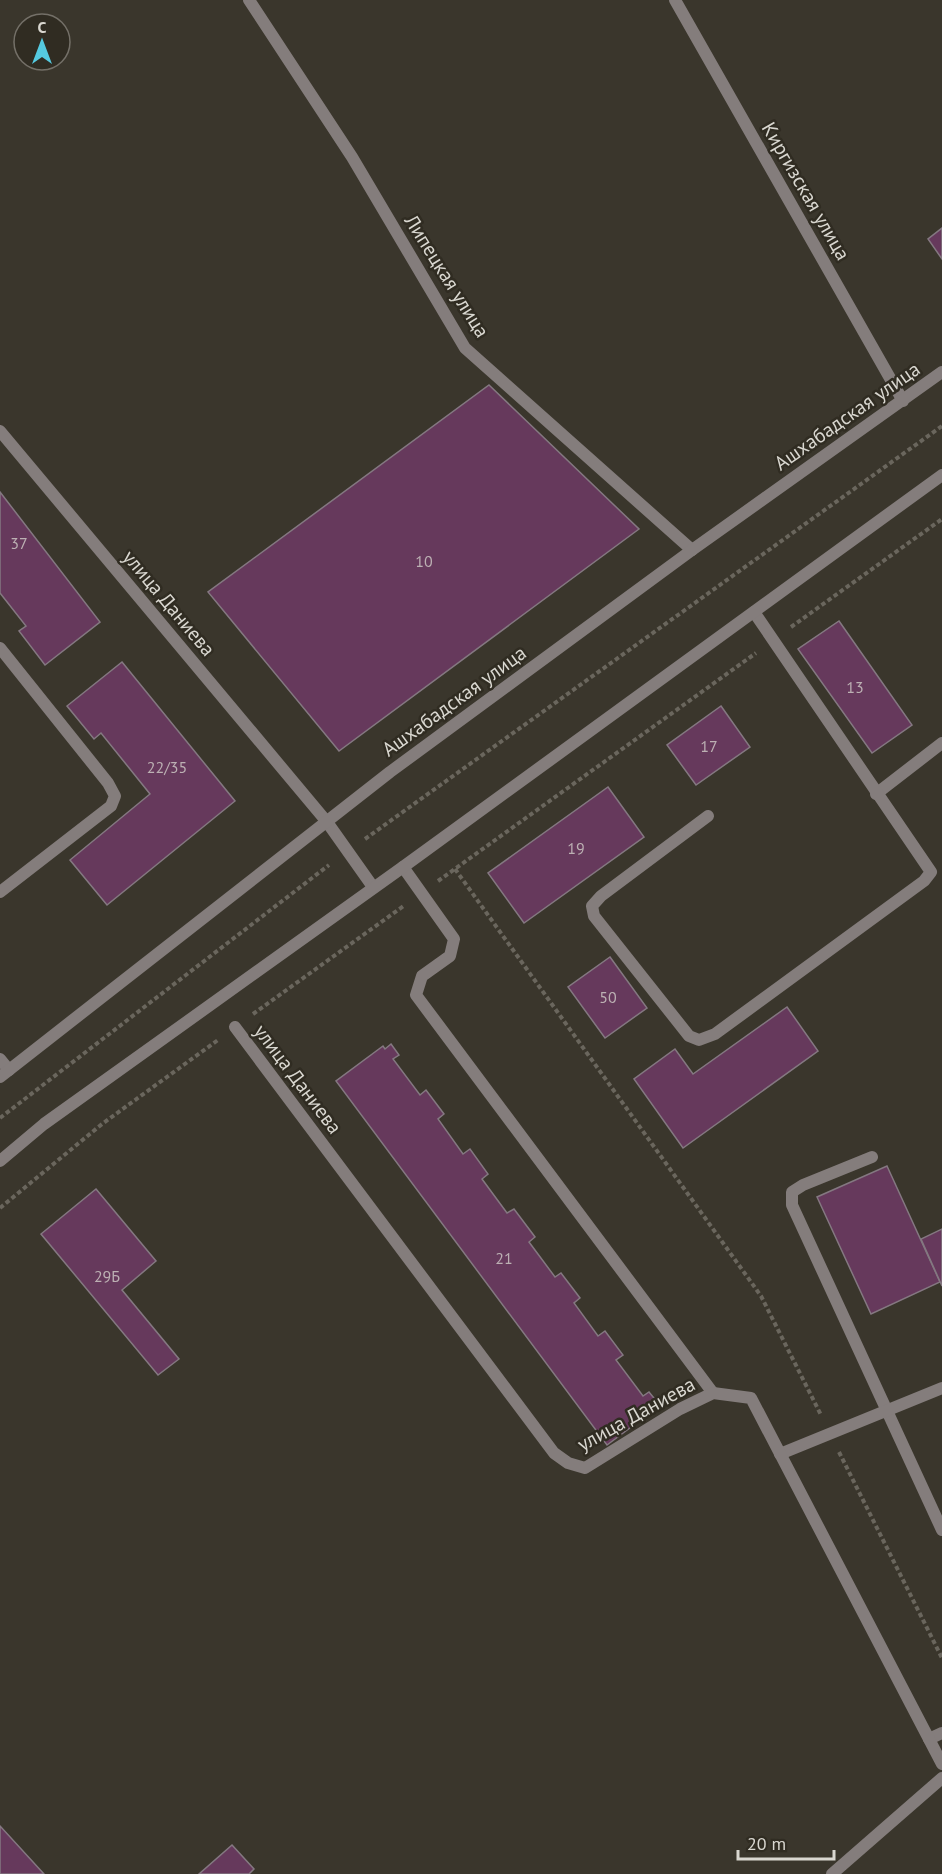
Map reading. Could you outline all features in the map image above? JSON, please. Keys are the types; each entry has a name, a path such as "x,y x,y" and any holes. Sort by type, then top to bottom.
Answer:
{"street":[{"name":"Липецкая улица","path":"249,0 352,157 465,348 692,550"},
{"name":"Киргизская улица","path":"675,0 903,401"},
{"name":"Ашхабадская улица","path":"5,1073 390,772 692,550 942,372"},
{"name":"улица Даниева","path":"0,431 327,822 373,887"},
{"path":"0,1161 44,1124 403,867 942,475"},
{"path":"708,816 601,896 592,906 594,916 689,1036 699,1040 715,1034 924,882 931,872 754,612"},
{"path":"0,648 108,783 115,796 111,806 0,892"},
{"path":"876,794 942,743"},
{"path":"403,867 454,939 450,956 422,976 416,995 713,1393"},
{"name":"улица Даниева","path":"235,1027 554,1453 568,1463 585,1468 680,1409 713,1393 752,1398 942,1764"},
{"path":"0,1059 5,1073"},
{"path":"872,1157 803,1185 792,1192 792,1205 889,1410 942,1530"},
{"path":"780,1454 942,1388"},
{"path":"929,1739 942,1733"},
{"path":"832,1874 942,1778"}],"path":[{"path":"0,1118 348,852 942,426"},
{"path":"0,1208 102,1124 942,519"},
{"path":"455,869 761,1296 942,1658"}],"building":[{"path":"942,228 942,259 928,239"},
{"path":"489,385 639,529 339,751 208,592"},
{"path":"0,492 100,622 45,665 19,631 26,626 0,593"},
{"path":"839,621 912,725 872,753 798,649"},
{"path":"122,662 235,801 107,905 70,860 150,794 101,733 94,739 67,706"},
{"path":"721,706 750,747 696,785 667,745"},
{"path":"608,787 644,837 524,923 488,873"},
{"path":"610,957 647,1008 605,1038 568,987"},
{"path":"787,1007 818,1051 683,1148 634,1079 675,1049 693,1074"},
{"path":"391,1044 399,1055 393,1059 420,1095 426,1090 444,1114 438,1119 463,1154 470,1149 488,1174 482,1179 507,1213 514,1209 535,1237 529,1242 555,1277 561,1273 580,1298 574,1303 598,1336 605,1331 623,1355 616,1360 643,1396 649,1392 658,1403 651,1407 654,1410 607,1445 336,1081 383,1046 385,1049"},
{"path":"887,1166 940,1282 871,1314 817,1197"},
{"path":"96,1189 156,1261 122,1290 179,1359 158,1375 41,1234"},
{"path":"942,1229 942,1286 921,1239"},
{"path":"0,1826 44,1874 0,1874"},
{"path":"232,1845 254,1869 249,1874 199,1874"}]}
